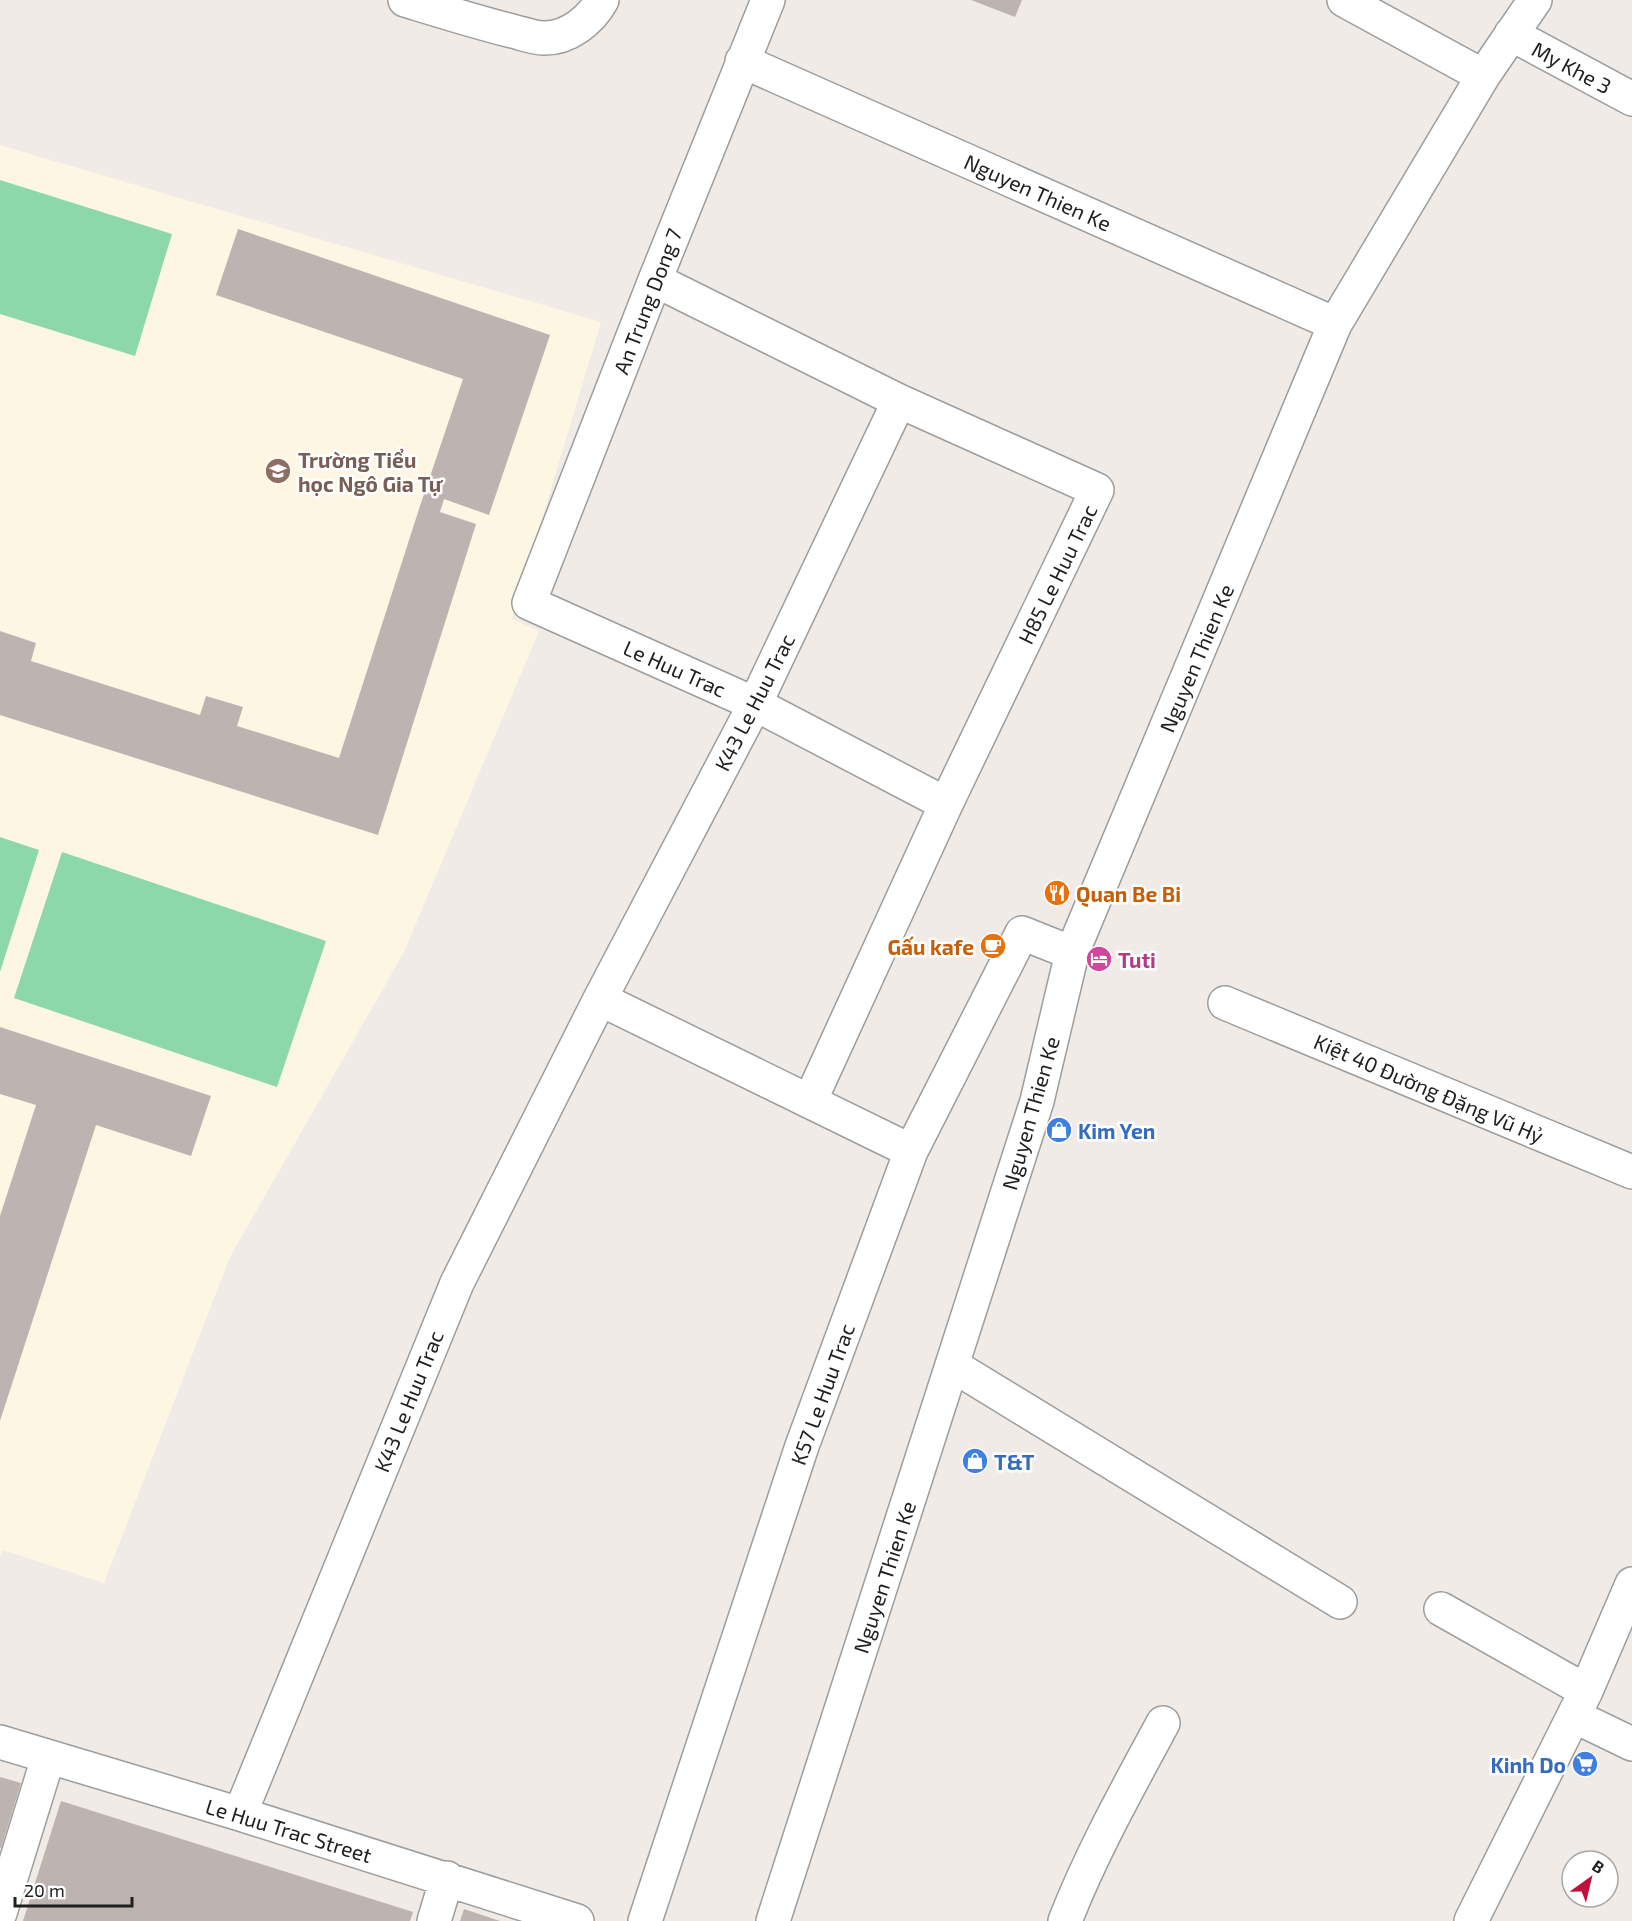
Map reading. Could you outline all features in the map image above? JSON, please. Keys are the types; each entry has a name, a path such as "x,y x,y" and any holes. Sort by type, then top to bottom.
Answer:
{"street":[{"path":"405,0 483,24 543,39 562,35 577,28 588,19 602,0"},
{"name":"An Trung Dong 7","path":"529,603 655,280 768,0"},
{"path":"1344,0 1483,76"},
{"name":"Nguyen Thien Ke","path":"773,1921 1037,1101 1072,953 1335,324 1483,76 1535,0"},
{"name":"My Khe 3","path":"1511,34 1632,99"},
{"name":"Nguyen Thien Ke","path":"742,61 1335,324"},
{"name":"H85 Le Huu Trac","path":"655,280 899,401 1097,490 946,804 810,1101"},
{"name":"K43 Le Huu Trac","path":"240,1814 457,1283 600,999 755,704 899,401"},
{"name":"Le Huu Trac","path":"529,603 755,704 946,804"},
{"name":"K57 Le Huu Trac","path":"645,1921 802,1446 911,1151 1022,933 1072,953"},
{"path":"600,999 911,1151"},
{"name":"Kiệt 40 Đường Đặng Vũ Hỷ","path":"1225,1003 1632,1172"},
{"path":"952,1365 1340,1602"},
{"path":"1471,1921 1580,1704 1632,1584"},
{"path":"1441,1609 1580,1704 1632,1744"},
{"path":"1065,1921 1118,1806 1163,1723"},
{"name":"Le Huu Trac Street","path":"0,1742 447,1878 577,1921"},
{"path":"0,1913 48,1758"},
{"path":"434,1921 447,1878"}],"shaded area":[{"name":"Trường Tiểu học Ngô Gia Tự","path":"0,145 601,322 512,619 539,631 404,952 230,1257 104,1583 3,1550 0,1557"}],"green space":[{"path":"0,180 172,234 135,356 0,314"},
{"path":"0,837 39,850 0,972"},
{"path":"62,852 326,941 277,1087 14,998"}],"building":[{"path":"971,0 1022,0 1015,17"},
{"path":"238,229 550,335 489,515 444,499 440,512 476,524 378,835 0,715 0,631 36,643 31,661 200,715 206,696 243,707 237,726 339,758 463,379 216,295"},
{"path":"0,1027 211,1096 191,1156 96,1125 0,1421 0,1216 36,1105 0,1094"},
{"path":"0,1777 21,1783 1,1848 0,1848"},
{"path":"61,1801 413,1912 410,1921 23,1921"},
{"path":"464,1909 500,1921 460,1921"}],"place":[{"name":"Trường Tiểu học Ngô Gia Tự","path":"278,471"},
{"name":"Quan Be Bi","path":"1057,893"},
{"name":"Gấu kafe","path":"993,946"},
{"name":"Tuti","path":"1099,959"},
{"name":"Kim Yen","path":"1059,1130"},
{"name":"T&T","path":"975,1461"},
{"name":"Kinh Do","path":"1585,1764"}]}
